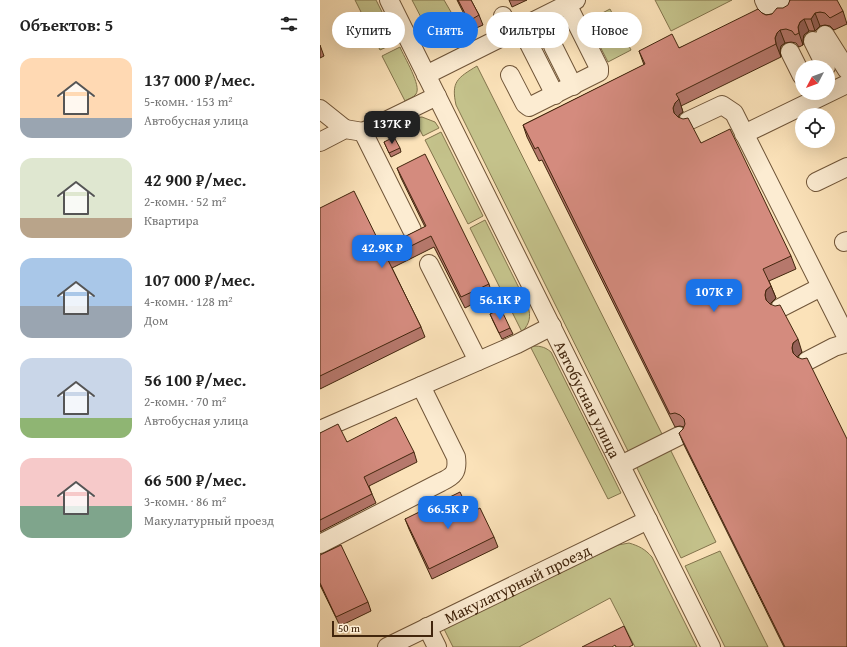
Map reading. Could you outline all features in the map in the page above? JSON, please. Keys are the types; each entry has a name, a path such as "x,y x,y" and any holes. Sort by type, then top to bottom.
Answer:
{"street":[{"name":"Автобусная улица","path":"390,0 711,647"},
{"path":"764,0 784,6"},
{"path":"510,75 527,106 531,107 596,75 599,72 561,4 548,12"},
{"path":"814,60 818,44"},
{"path":"818,44 824,60"},
{"path":"818,44 847,70"},
{"path":"810,60 818,44"},
{"path":"426,74 486,45"},
{"path":"526,48 555,95"},
{"path":"554,48 573,86"},
{"path":"320,109 345,129 363,132 437,96"},
{"path":"744,134 811,100"},
{"path":"688,121 722,105 734,113 847,338"},
{"path":"320,142 345,129"},
{"path":"363,132 412,230"},
{"path":"816,182 847,167"},
{"path":"429,264 478,361"},
{"path":"780,308 821,287"},
{"path":"320,430 517,344 552,326"},
{"path":"806,361 834,347 847,343"},
{"path":"320,544 449,478 455,472 457,466 456,457 421,386"},
{"path":"621,465 679,436"},
{"name":"Макулатурный проезд","path":"387,647 648,520"},
{"path":"427,627 437,647"}],"shaded area":[{"path":"355,0 376,0 382,12 361,12"},
{"path":"412,0 444,0 451,12 418,12"},
{"path":"655,0 732,0 671,31"},
{"path":"610,9 612,12 604,12"},
{"path":"400,48 415,78 417,90 415,95 405,101 382,56"},
{"path":"601,48 630,48 631,50 608,62"},
{"path":"477,66 663,436 629,453 456,105 454,91 457,81"},
{"path":"422,117 435,122 439,128 423,136 414,118"},
{"path":"441,132 483,216 468,224 425,140"},
{"path":"485,220 528,306 529,320 527,326 522,332 470,228"},
{"path":"530,346 541,347 551,352 621,493 608,499"},
{"path":"670,449 716,542 681,558 636,466"},
{"path":"629,543 642,548 652,557 697,647 635,647 610,598 519,647 453,647 444,629 618,545"},
{"path":"720,551 768,647 725,647 685,566"}],"building":[{"path":"458,0 471,0 477,12 464,12"},
{"path":"790,0 837,0 843,11 830,18 825,13 815,13 811,19 804,19 800,22 798,27 799,33 795,35 792,31 786,29 780,30 775,38 776,44 676,94 679,99 673,108 674,113 678,117 683,119 688,118 701,143 730,129 791,256 763,269 771,286 766,290 765,295 766,300 770,304 775,306 780,305 798,339 793,343 793,353 802,359 807,358 847,439 847,647 785,647 679,433 685,424 684,419 675,413 670,414 538,147 535,149 523,125 645,64 639,51 672,34 679,48 758,9 766,15 772,14 777,8 783,8 788,5"},
{"path":"394,137 400,148 389,153 384,142"},
{"path":"425,154 489,284 461,297 431,236 387,258 421,327 320,376 320,208 354,191 382,248 426,226 397,168"},
{"path":"501,309 510,328 499,333 490,314"},
{"path":"396,417 414,452 364,477 372,494 320,520 320,433 338,424 347,442"},
{"path":"460,492 470,513 480,508 494,537 429,569 405,519"},
{"path":"341,545 368,602 336,617 320,583 320,555"},
{"path":"624,626 633,645 629,647 616,647 615,645 612,647 582,647"}]}
